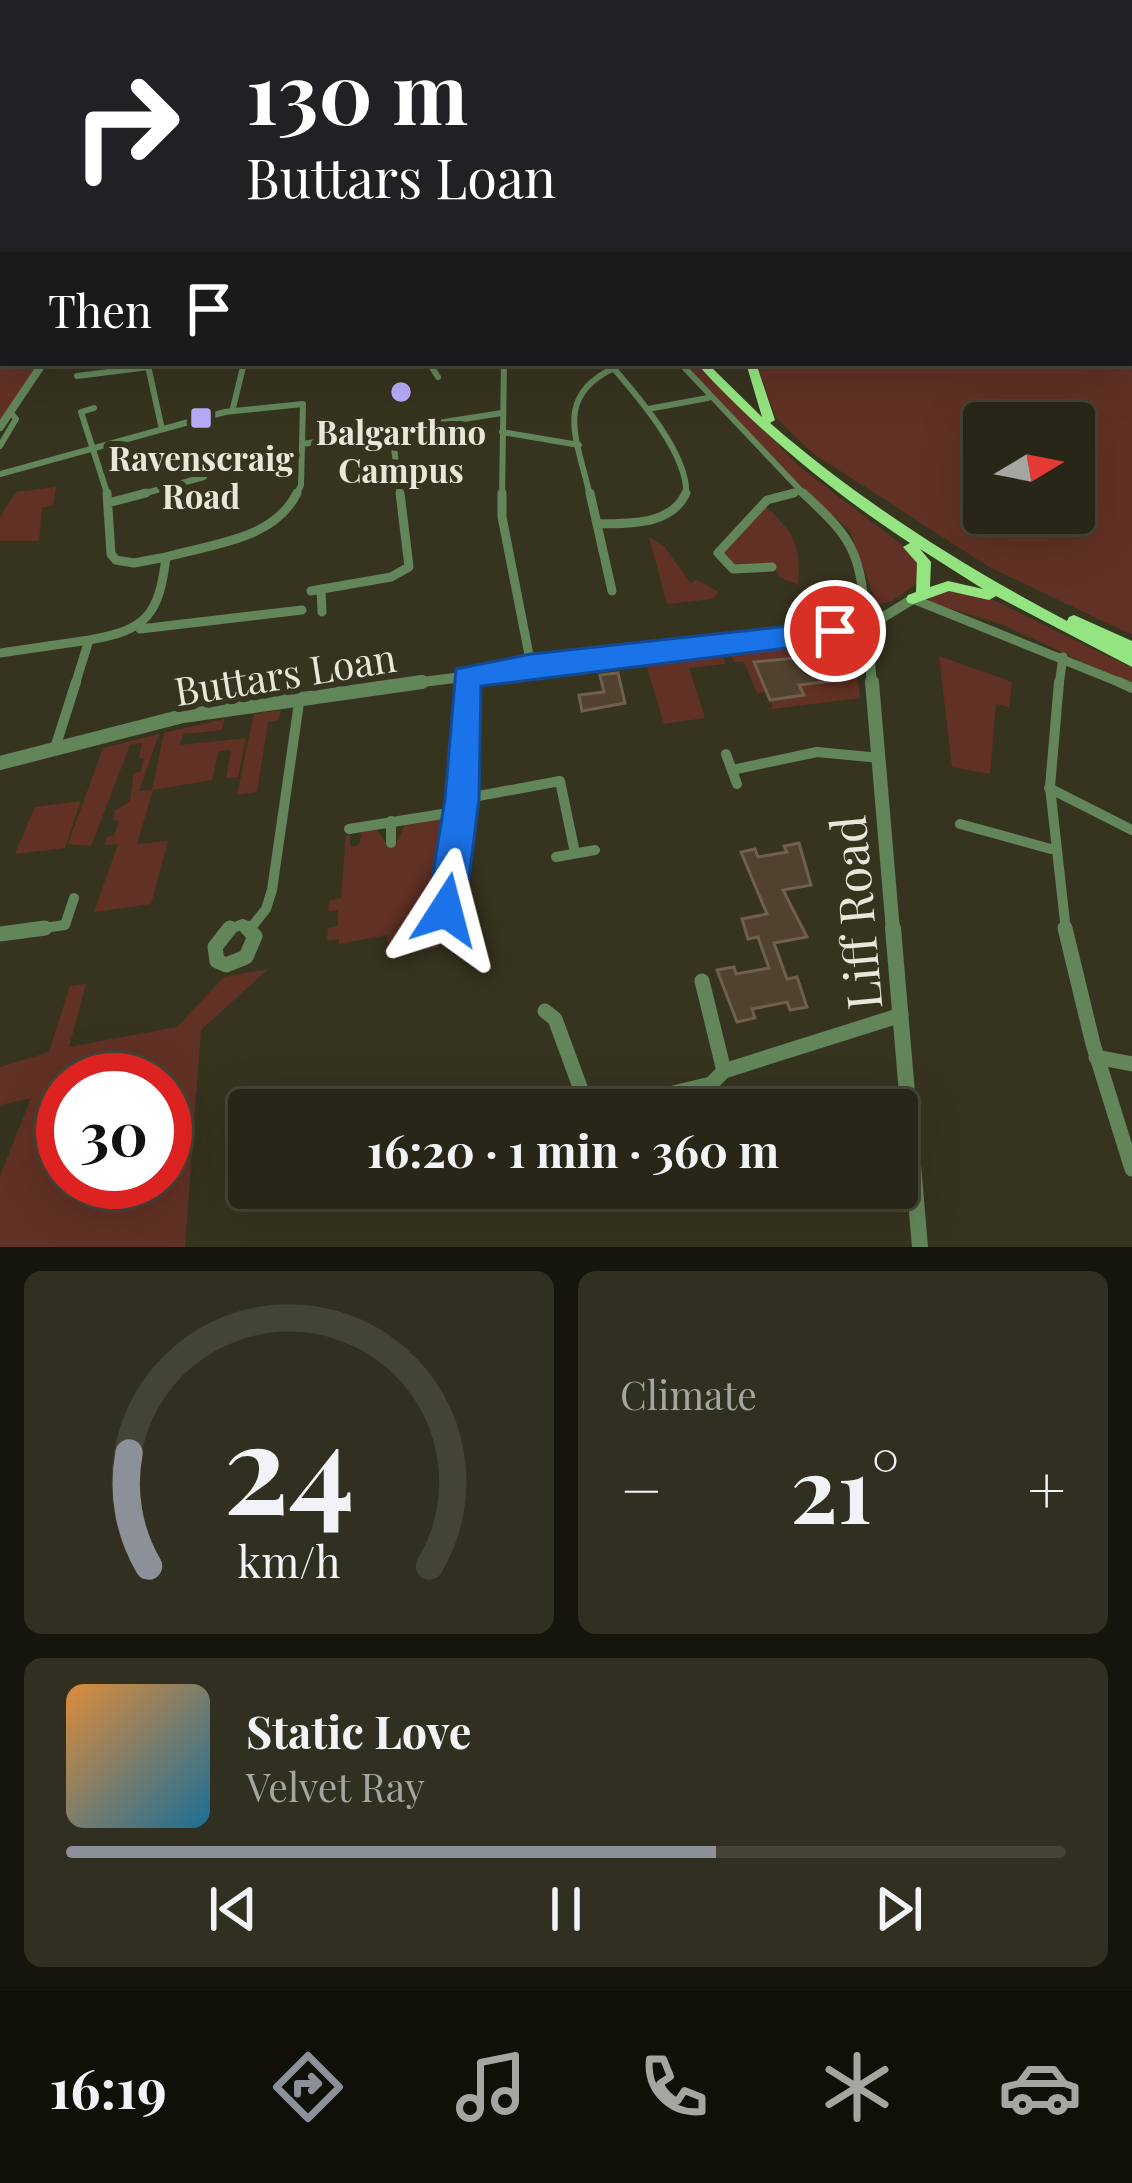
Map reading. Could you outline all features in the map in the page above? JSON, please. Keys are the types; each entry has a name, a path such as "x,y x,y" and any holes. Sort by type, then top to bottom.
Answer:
{"highway":[{"path":"704,366 771,435 924,562 918,595 963,587 1075,633"},
{"path":"715,366 810,457 911,529 984,573 1132,648"},
{"path":"753,366 769,420"},
{"path":"874,516 973,578 1132,661"}],"street":[{"path":"0,427 41,366"},
{"path":"76,376 141,366"},
{"path":"148,366 161,424"},
{"path":"233,408 243,366"},
{"path":"431,366 438,377"},
{"path":"504,366 502,517 531,665"},
{"path":"597,524 664,517 684,503 688,492 682,469 648,409 612,366 580,388 574,412 578,446 612,590"},
{"path":"682,366 800,491 836,520 854,545 868,627 918,595 1132,688"},
{"path":"648,409 708,398"},
{"path":"0,474 89,451 161,424 233,408 303,404 300,491 270,525 252,535 134,563 116,560 111,554 104,476 89,451 81,412 94,408"},
{"path":"303,444 502,413"},
{"path":"1,441 16,419 12,414"},
{"path":"322,612 316,590 392,577 409,567 392,432"},
{"path":"502,432 578,446"},
{"path":"108,503 204,478"},
{"path":"772,567 733,569 724,565 718,553 767,500 800,491"},
{"path":"139,629 149,620 166,557"},
{"path":"0,653 139,629 302,610"},
{"name":"Buttars Loan","path":"0,763 183,716 300,696 868,627"},
{"name":"Liff Road","path":"868,627 920,1247"},
{"path":"54,751 88,640"},
{"path":"1063,657 1050,735 1052,849 1096,1058 1132,1169"},
{"path":"446,910 461,805 466,677"},
{"path":"251,928 266,909 272,890 300,696"},
{"path":"732,770 817,752 880,758"},
{"path":"726,754 737,784"},
{"path":"349,829 560,781 575,853"},
{"path":"1049,788 1132,830"},
{"path":"391,821 392,843"},
{"path":"960,824 1052,849"},
{"path":"556,857 595,850"},
{"path":"0,934 65,925 74,898"},
{"path":"702,980 724,1071"},
{"path":"545,1011 556,1018 581,1089"},
{"path":"690,1089 711,1084 724,1071 901,1015"},
{"path":"1096,1058 1132,1064"}],"shaded area":[{"path":"0,366 37,366 0,423"},
{"path":"686,366 698,366 805,471 914,554 922,580 892,601 877,604 849,530 786,474"},
{"path":"757,366 1132,366 1132,635 989,567 814,454 776,418"},
{"path":"56,487 53,505 42,508 39,541 0,541 0,517 16,492"},
{"path":"765,506 794,541 798,585 780,577 772,565 728,565 722,556"},
{"path":"649,537 664,546 690,583 697,580 719,592 713,599 667,604"},
{"path":"950,588 981,594 1132,668 1132,685 1001,624 931,603 929,598"},
{"path":"854,638 860,698 764,710 773,707 770,700 803,695 799,685 838,679 820,654 754,661 766,692 757,693 744,662 734,662 730,653"},
{"path":"723,654 725,664 689,668 705,718 664,724 646,664"},
{"path":"939,656 1012,682 1009,707 996,704 990,774 952,767"},
{"path":"281,710 279,720 268,722 257,792 237,795 254,714"},
{"path":"225,719 222,730 183,734 180,745 246,738 238,777 226,778 231,750 219,751 212,780 153,790 137,844 168,841 151,904 94,912 118,844 105,845 119,821 113,820 115,811 130,801 134,773 140,772 144,759 139,758 142,743 130,745 91,846 68,844 103,748 159,734 139,791 152,790 164,733"},
{"path":"81,801 65,848 15,854 35,807"},
{"path":"450,818 442,904 434,907 435,924 443,923 439,947 425,950 424,940 388,945 387,935 339,944 339,939 327,941 328,928 338,926 338,910 328,911 329,901 341,898 346,835 350,834 350,847 359,845 362,832 376,829 387,845 397,843 405,824"},
{"path":"268,969 201,1030 192,1152 192,1053 46,1053 70,986 86,984 69,1047 177,1027 224,977"},
{"path":"36,1056 36,1209 188,1209 185,1247 0,1247 0,1176 31,1098 0,1105 0,1067"}],"building":[{"path":"816,656 830,663 839,680 799,685 804,695 770,700 754,662"},
{"path":"618,673 625,703 582,711 579,695 604,692 600,675"},
{"path":"799,843 811,885 783,890 807,937 774,943 787,979 797,977 807,1007 790,1010 787,1002 752,1009 755,1018 737,1022 717,970 734,967 736,974 769,968 758,937 748,939 742,919 767,914 741,852 755,849 758,857 787,852 784,846"}],"place":[{"name":"Balgarthno Campus","path":"401,392"},
{"name":"Ravenscraig Road","path":"201,418"}],"route":[{"path":"446,910 462,799 466,677 531,665 835,631"}]}
